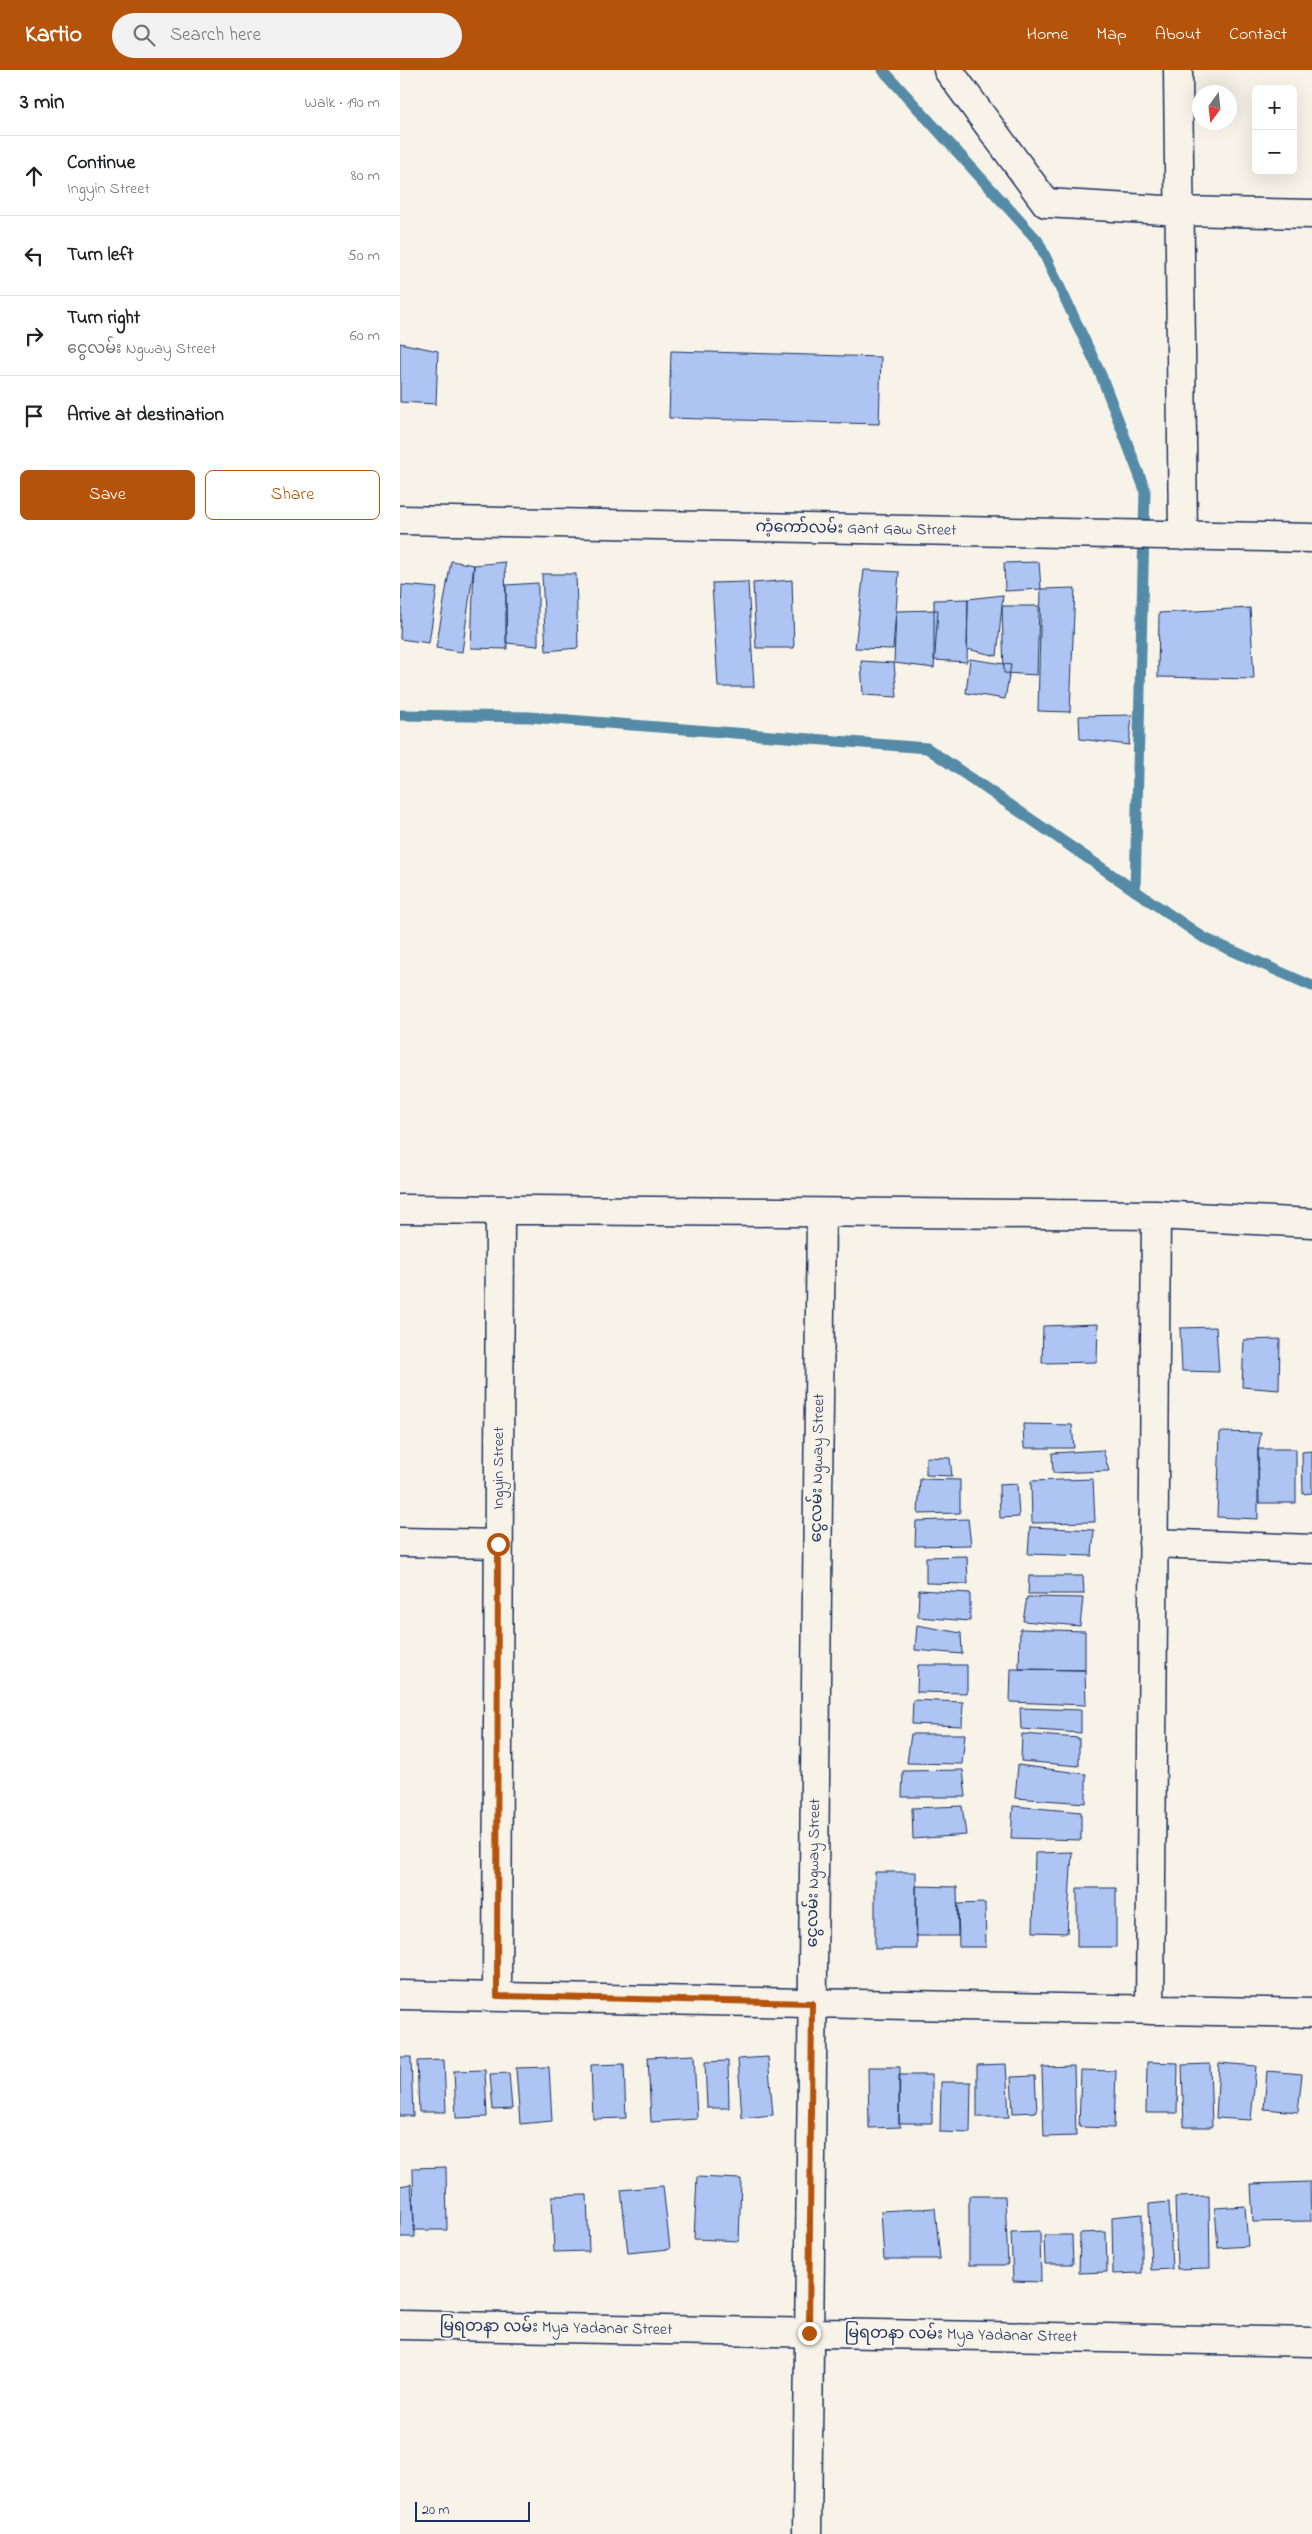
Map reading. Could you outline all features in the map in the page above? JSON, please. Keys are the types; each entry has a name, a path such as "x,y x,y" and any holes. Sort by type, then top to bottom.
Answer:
{"street":[{"path":"948,70 1046,203 1312,214"},
{"path":"1178,70 1182,210 1183,536"},
{"name":"ကံ့ကော်လမ်း Gant Gaw Street","path":"400,520 1312,538"},
{"path":"400,1209 1156,1216 1312,1223"},
{"name":"Ingyin Street","path":"497,1996 500,1210"},
{"name":"ငွေလမ်း Ngway Street","path":"807,2534 821,1213"},
{"path":"1150,2010 1156,1216"},
{"path":"400,1542 498,1544"},
{"path":"1153,1543 1312,1549"},
{"path":"400,1995 1312,2013"},
{"name":"မြရတနာ လမ်း Mya Yadanar Street","path":"400,2325 1312,2342"}],"building":[{"path":"400,343 438,351 436,404 400,402"},
{"path":"671,351 881,357 879,424 669,418"},
{"path":"451,561 474,565 462,652 436,648"},
{"path":"505,562 507,649 471,648 474,565"},
{"path":"1039,562 1041,589 1005,591 1004,563"},
{"path":"864,570 899,572 893,649 855,648"},
{"path":"542,574 576,574 578,648 546,651"},
{"path":"792,580 794,648 756,648 753,583"},
{"path":"748,582 754,687 718,687 712,583"},
{"path":"538,583 538,646 506,643 506,585"},
{"path":"402,585 437,588 429,643 400,639"},
{"path":"1075,588 1070,712 1038,711 1041,589"},
{"path":"1003,595 997,656 967,649 968,599"},
{"path":"968,599 967,662 934,660 934,600"},
{"path":"1002,606 1039,606 1037,675 1004,673"},
{"path":"1250,608 1254,679 1158,677 1159,613"},
{"path":"938,610 934,668 894,663 896,611"},
{"path":"970,659 1011,665 1005,699 966,693"},
{"path":"861,661 894,663 897,697 863,695"},
{"path":"1132,715 1129,745 1080,739 1079,716"},
{"path":"1098,1324 1097,1362 1042,1363 1043,1326"},
{"path":"1216,1327 1219,1372 1182,1371 1180,1328"},
{"path":"1280,1339 1279,1390 1242,1387 1244,1340"},
{"path":"1023,1424 1072,1425 1074,1448 1024,1448"},
{"path":"1220,1432 1261,1433 1258,1449 1258,1519 1217,1517"},
{"path":"1258,1449 1296,1449 1296,1503 1259,1503"},
{"path":"1103,1450 1109,1471 1053,1473 1052,1453"},
{"path":"1312,1451 1312,1493 1303,1494 1302,1452"},
{"path":"926,1457 950,1458 952,1476 926,1475"},
{"path":"920,1479 960,1480 960,1513 918,1514"},
{"path":"1093,1479 1095,1522 1032,1523 1031,1481"},
{"path":"1017,1484 1019,1517 1000,1518 999,1485"},
{"path":"968,1519 971,1545 915,1546 916,1521"},
{"path":"1030,1527 1094,1530 1092,1556 1028,1554"},
{"path":"967,1556 968,1584 926,1583 926,1557"},
{"path":"1029,1576 1083,1576 1084,1594 1028,1594"},
{"path":"919,1590 970,1593 970,1621 918,1617"},
{"path":"1027,1597 1083,1598 1080,1626 1023,1621"},
{"path":"917,1625 961,1633 962,1654 915,1650"},
{"path":"1020,1629 1085,1631 1085,1670 1019,1669"},
{"path":"918,1665 967,1665 967,1693 917,1692"},
{"path":"1011,1669 1085,1670 1086,1705 1010,1702"},
{"path":"913,1700 963,1702 962,1726 912,1724"},
{"path":"1020,1708 1081,1710 1081,1733 1021,1729"},
{"path":"911,1734 965,1734 962,1764 907,1763"},
{"path":"1022,1734 1079,1738 1079,1766 1021,1761"},
{"path":"1018,1765 1086,1774 1086,1803 1015,1798"},
{"path":"963,1770 966,1797 902,1797 903,1771"},
{"path":"962,1806 966,1835 913,1839 912,1808"},
{"path":"1013,1806 1081,1812 1081,1840 1011,1838"},
{"path":"1072,1852 1067,1933 1033,1932 1035,1853"},
{"path":"875,1872 916,1872 917,1949 875,1949"},
{"path":"916,1886 957,1887 958,1936 916,1936"},
{"path":"1077,1888 1116,1888 1116,1947 1077,1947"},
{"path":"985,1903 986,1947 959,1947 958,1904"},
{"path":"694,2055 697,2119 651,2122 648,2057"},
{"path":"400,2057 411,2057 413,2116 400,2116"},
{"path":"768,2057 773,2115 742,2118 738,2059"},
{"path":"444,2060 446,2112 419,2112 417,2061"},
{"path":"728,2061 729,2108 707,2108 705,2062"},
{"path":"1147,2062 1178,2063 1177,2113 1146,2113"},
{"path":"1219,2063 1256,2066 1251,2120 1216,2118"},
{"path":"624,2064 626,2118 593,2119 591,2065"},
{"path":"1006,2064 1009,2117 977,2117 977,2065"},
{"path":"1210,2064 1212,2127 1184,2127 1182,2065"},
{"path":"1074,2066 1076,2136 1044,2137 1042,2067"},
{"path":"549,2067 552,2121 520,2124 516,2068"},
{"path":"868,2067 900,2067 899,2123 901,2127 869,2128"},
{"path":"485,2070 487,2117 456,2118 454,2071"},
{"path":"1081,2070 1116,2071 1114,2128 1079,2127"},
{"path":"1267,2071 1302,2074 1298,2112 1264,2109"},
{"path":"509,2073 512,2109 493,2110 490,2074"},
{"path":"899,2075 932,2075 932,2123 899,2123"},
{"path":"1035,2076 1037,2112 1013,2113 1011,2077"},
{"path":"941,2082 971,2082 970,2133 940,2132"},
{"path":"446,2167 447,2230 414,2230 413,2168"},
{"path":"697,2177 741,2179 739,2241 694,2239"},
{"path":"1310,2182 1311,2221 1253,2222 1251,2184"},
{"path":"411,2184 415,2237 400,2237 400,2186"},
{"path":"663,2186 670,2249 628,2253 621,2190"},
{"path":"587,2195 589,2251 554,2252 552,2196"},
{"path":"969,2196 1005,2196 1008,2265 969,2265"},
{"path":"1209,2196 1210,2268 1177,2269 1175,2197"},
{"path":"1169,2202 1172,2269 1151,2270 1149,2204"},
{"path":"1245,2206 1248,2246 1218,2248 1215,2208"},
{"path":"935,2208 940,2259 884,2259 881,2211"},
{"path":"1142,2214 1142,2273 1113,2274 1112,2217"},
{"path":"1040,2231 1041,2282 1013,2281 1011,2232"},
{"path":"1106,2232 1107,2272 1079,2273 1080,2233"},
{"path":"1044,2235 1072,2235 1073,2264 1045,2264"}],"waterway":[{"path":"883,70 1038,241 1101,375 1145,490 1135,891"},
{"path":"400,715 530,717 927,748 1204,938 1312,986"}],"route":[{"path":"498,1544 497,1996 812,2003 809,2333"}]}
